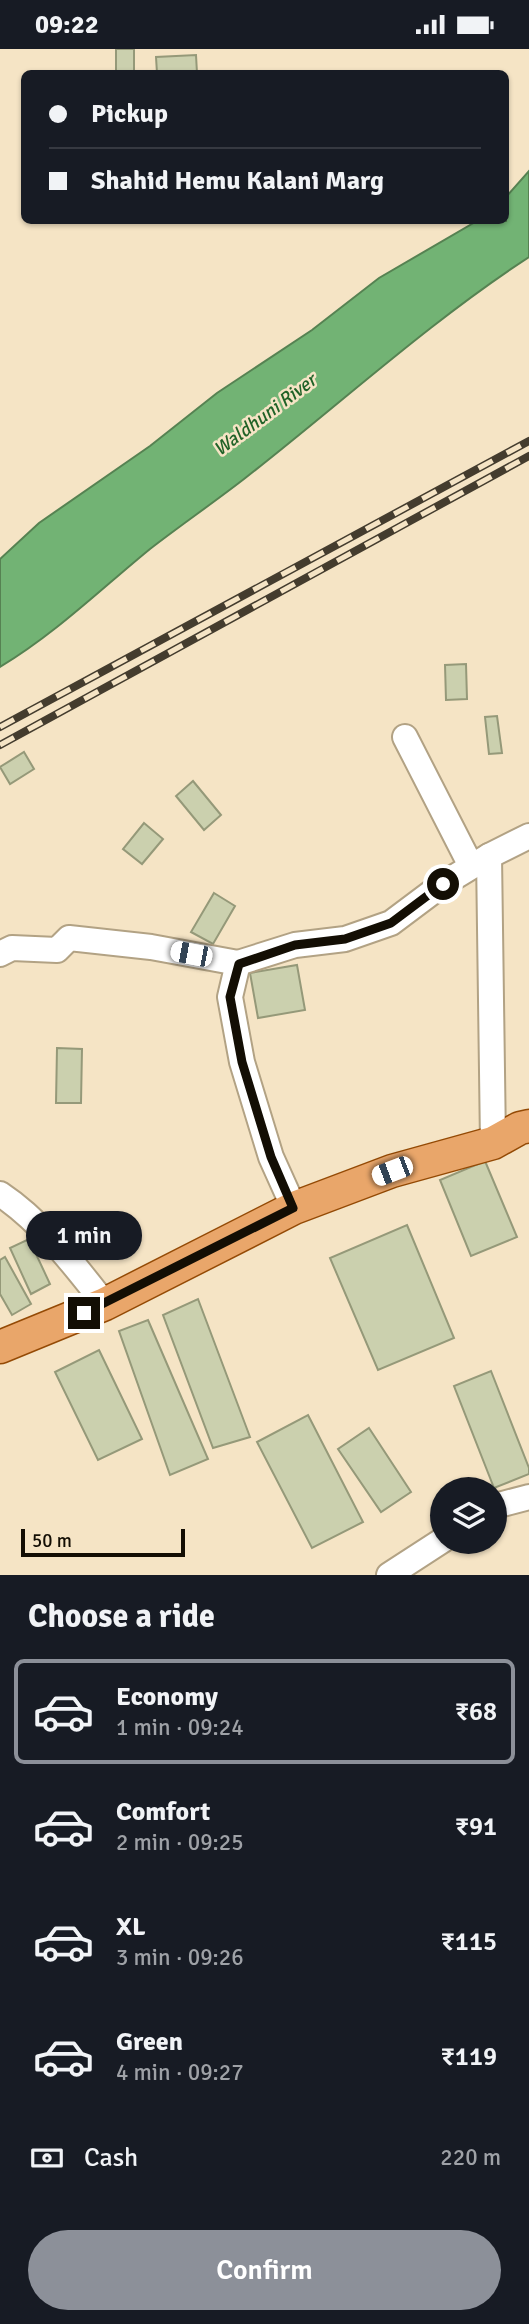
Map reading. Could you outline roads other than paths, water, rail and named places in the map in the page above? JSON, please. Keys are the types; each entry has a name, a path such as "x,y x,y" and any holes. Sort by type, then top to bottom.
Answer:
{"main road":[{"path":"0,1347 105,1304 293,1208 392,1171 493,1143 529,1126"},
{"path":"493,1143 522,1152 529,1150"}],"street":[{"path":"405,737 480,861 493,1143"},
{"path":"0,954 12,948 57,950 69,938 151,947 239,964 295,945 345,939 391,923 443,884 529,836"},
{"path":"239,964 230,997 242,1062 271,1157 293,1208"},
{"path":"0,1194 14,1203 66,1256 105,1304"},
{"path":"507,1503 529,1497"},
{"path":"389,1575 430,1548"}],"water":[{"name":"Waldhuni River","path":"529,171 529,257 455,309 244,479 150,549 59,626 0,667 0,559 39,523 150,446 217,393 312,330 379,278 472,224 509,224 509,194"}],"railway":[{"path":"0,727 529,441"},
{"path":"0,745 529,456"}]}
